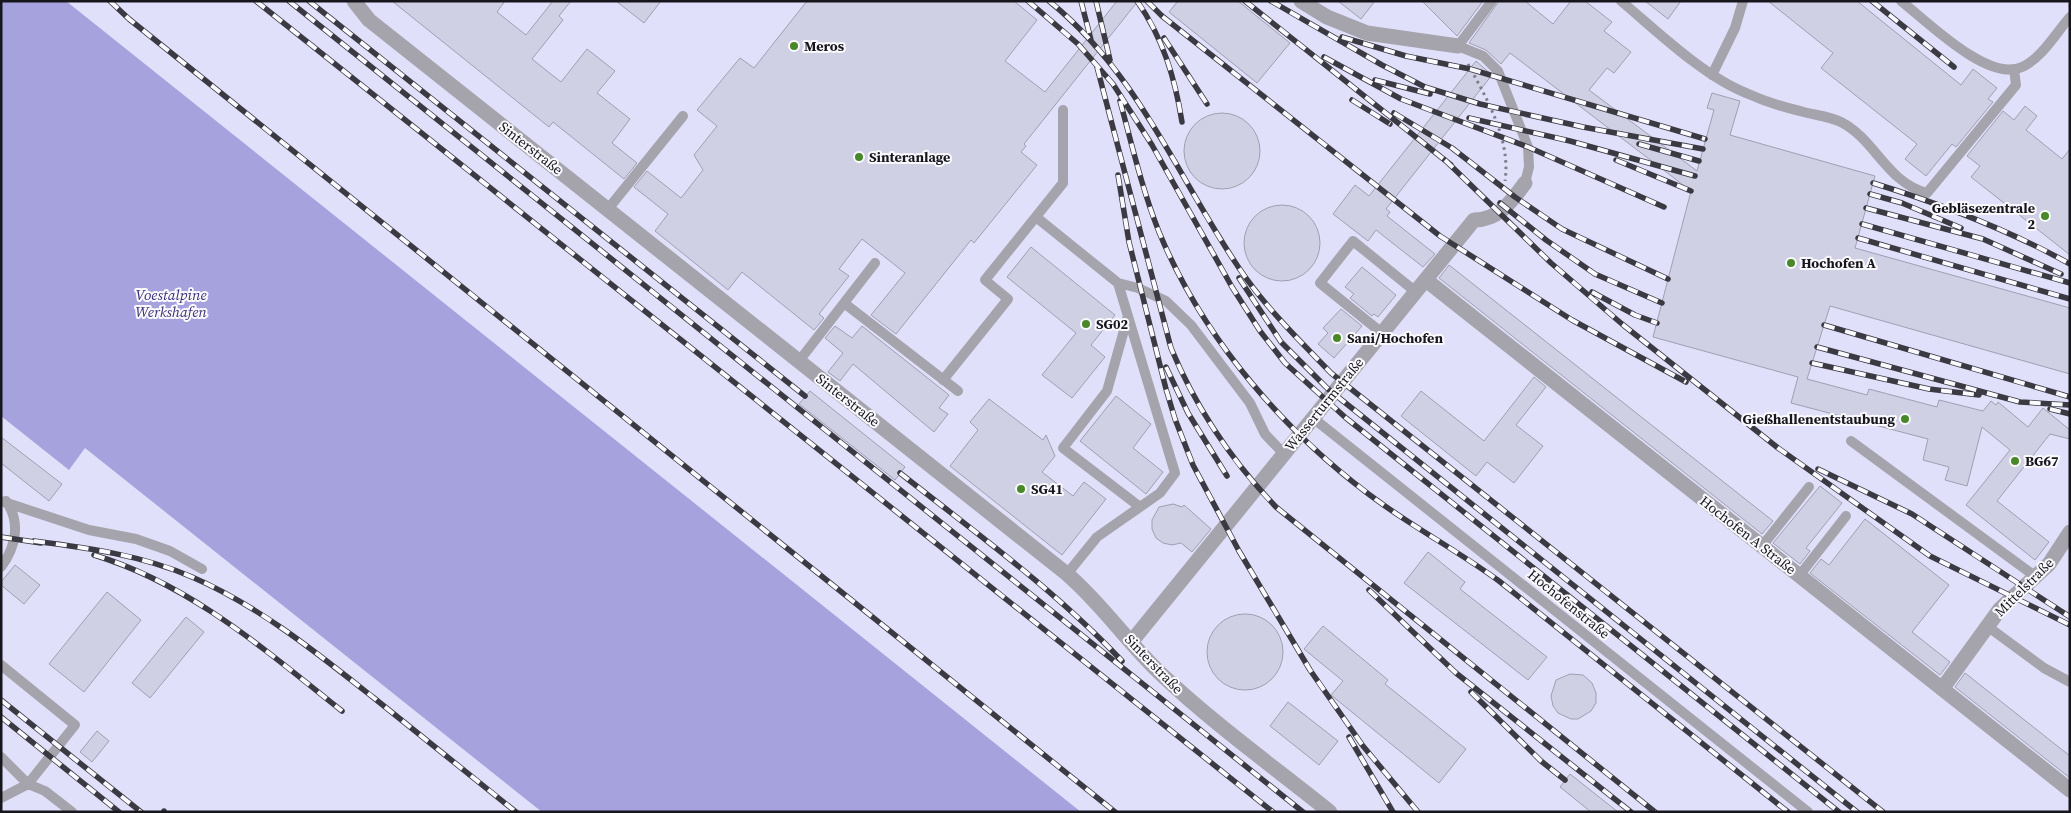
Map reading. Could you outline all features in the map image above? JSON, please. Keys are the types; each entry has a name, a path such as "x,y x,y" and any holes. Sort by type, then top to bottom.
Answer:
{"street":[{"name":"Sinterstraße","path":"354,1 370,20 1067,574 1081,586 1160,672 1190,700 1330,812"},
{"name":"Wasserturmstraße","path":"1301,1 1327,17 1367,33 1458,46"},
{"name":"Wasserturmstraße","path":"1132,641 1474,220 1487,220 1496,215 1512,200 1524,183"},
{"name":"Hochofen A Straße","path":"1421,286 1762,546 2070,790"},
{"name":"Mittelstraße","path":"1942,689 1987,626 2059,551 2070,532"}],"lane":[{"path":"1458,46 1492,1"},
{"path":"1620,1 1712,75 1744,92 1783,107 1840,121 1858,132 1891,172 1912,189 1927,193 2016,85 2014,69"},
{"path":"1712,75 1735,28 1743,1"},
{"path":"1901,1 1971,56 2002,70 2021,68 2035,60 2070,17"},
{"name":"Wasserturmstraße","path":"1458,46 1483,56 1498,71 1528,147 1529,167 1524,183"},
{"path":"943,380 1008,299 985,280 1063,183 1063,110"},
{"path":"608,209 683,116"},
{"path":"1036,217 1118,283 1138,288 1166,301 1191,325 1250,403 1265,434 1284,454"},
{"path":"1382,333 1320,283 1353,242 1421,286"},
{"path":"799,361 875,263"},
{"path":"1067,574 1097,537 1160,493 1175,473 1118,283"},
{"path":"844,303 958,391"},
{"path":"1128,316 1107,391 1063,448 1140,507"},
{"name":"Hochofenstraße","path":"1313,418 1808,812"},
{"path":"1851,442 2036,577"},
{"path":"1762,546 1809,487"},
{"path":"1,567 10,556 16,527 14,515 3,500"},
{"path":"3,500 89,530 136,539 170,551 202,569"},
{"path":"1799,576 1846,516"},
{"path":"1987,626 2044,668 2070,682"},
{"path":"1,665 75,725 28,784 1,798"},
{"path":"1,757 28,784 45,791 72,812"}],"path":[{"path":"1458,46 1488,100 1504,143 1506,181 1501,186"}],"shaded area":[{"path":"1,1 2070,1 2070,812 1,812"}],"water":[{"name":"Voestalpine Werkshafen","path":"1,1 66,1 1081,812 542,812 85,448 69,470 1,416"}],"building":[{"path":"392,1 505,1 497,12 526,35 553,1 571,1 559,16 563,20 532,59 561,82 587,49 615,71 597,93 630,119 612,143 637,163 624,179 553,122 549,127"},
{"path":"616,1 661,1 644,23"},
{"name":"Sinteranlage","path":"807,1 1014,1 1037,20 1005,61 1045,92 1117,1 1138,1 1024,144 1026,146 1021,152 1037,165 974,243 971,240 896,334 871,315 905,273 862,239 839,269 849,276 819,314 824,318 814,330 742,272 728,290 655,231 668,214 634,187 647,171 681,198 703,170 694,155 717,126 697,110 740,58 754,68"},
{"path":"1178,1 1238,1 1290,43 1257,83 1169,12"},
{"path":"1338,1 1375,1 1361,19"},
{"path":"1422,1 1483,1 1457,36"},
{"name":"Hochofen A","path":"1499,1 1525,1 1553,24 1571,1 1585,1 1612,22 1604,31 1631,52 1614,73 1607,68 1589,90 1697,171 1714,110 1707,108 1712,93 1740,101 1730,135 1875,176 1855,248 2070,308 2070,374 1830,306 1807,379 1867,395 1869,389 1937,407 1939,400 1983,411 1991,401 1996,405 1998,402 2028,427 2043,408 2070,430 2070,439 2050,434 1997,501 2049,542 2035,560 1966,505 2010,450 1982,427 1967,486 1945,480 1949,467 1923,460 1928,439 1791,403 1798,377 1653,337 1691,191 1510,53 1501,64 1486,50 1469,43"},
{"path":"1645,1 1681,1 1668,19"},
{"path":"1768,1 1857,1 1961,85 1973,69 1997,88 1988,99 1993,102 1956,147 1952,144 1926,176 1905,159 1917,144 1821,68 1833,53"},
{"path":"1476,61 1492,75 1386,209 1390,212 1387,216 1435,254 1423,267 1376,230 1368,241 1333,214 1355,185 1369,196"},
{"name":"Gebläsezentrale 2","path":"2025,106 2037,116 2026,130 2062,159 2070,149 2070,255 1971,177 1980,166 1967,156 2003,111 2014,120"},
{"path":"1222,113 1237,116 1249,124 1257,136 1260,151 1257,166 1249,178 1237,186 1222,189 1207,186 1195,178 1187,166 1184,151 1187,136 1195,124 1207,116"},
{"path":"1282,205 1297,208 1309,216 1317,228 1320,243 1317,258 1309,270 1297,278 1282,281 1267,278 1255,270 1247,258 1244,243 1247,228 1255,216 1267,208"},
{"name":"SG02","path":"1031,247 1115,315 1091,345 1105,357 1072,398 1042,375 1076,333 1007,277"},
{"path":"1449,265 1773,521 1762,534 1439,278"},
{"path":"1362,267 1396,295 1378,317 1374,314 1372,316 1350,298 1354,294 1345,287"},
{"name":"Sani/Hochofen","path":"1341,309 1362,326 1334,358 1318,344 1328,333 1323,328"},
{"path":"835,326 852,338 862,326 949,395 939,408 948,414 934,432 853,364 840,381 828,372 843,353 825,338"},
{"path":"1534,377 1546,387 1516,425 1543,446 1514,483 1487,462 1476,476 1401,416 1421,391 1484,441"},
{"path":"810,391 905,467 895,480 799,404"},
{"path":"1116,396 1151,424 1133,448 1163,472 1146,494 1080,441"},
{"name":"SG41","path":"989,399 1043,440 1046,435 1055,456 1042,472 1073,496 1084,482 1106,499 1062,555 950,466 978,430 970,422"},
{"path":"1,437 62,484 49,501 1,463"},
{"path":"1820,486 1842,503 1806,548 1810,551 1800,564 1773,543"},
{"path":"1173,504 1182,507 1184,505 1211,529 1192,552 1181,543 1172,545 1163,543 1156,538 1152,529 1152,520 1159,507"},
{"path":"1865,519 1949,585 1912,632 1950,662 1940,675 1810,573 1821,559 1829,565"},
{"path":"1428,552 1465,582 1460,589 1547,657 1528,680 1404,583"},
{"path":"15,565 40,585 24,604 1,585 1,582"},
{"path":"107,592 141,620 84,692 49,664"},
{"path":"1245,614 1260,617 1272,625 1280,637 1283,652 1280,667 1272,679 1260,687 1245,690 1230,687 1218,679 1210,667 1207,652 1210,637 1218,625 1230,617"},
{"path":"186,617 204,632 150,698 132,683"},
{"path":"1323,626 1388,680 1385,684 1466,749 1439,783 1331,695 1343,681 1304,649"},
{"path":"1965,673 2070,756 2070,778 1955,687"},
{"path":"1570,674 1583,675 1592,683 1596,693 1596,703 1591,711 1578,719 1571,719 1558,713 1553,706 1551,696 1556,680"},
{"path":"1288,702 1338,741 1319,765 1270,726"},
{"path":"97,731 109,741 92,762 80,752"},
{"path":"1570,774 1618,812 1591,812 1560,787"}],"railway":[{"path":"110,1 129,19 1115,812"},
{"path":"256,1 1273,812"},
{"path":"289,1 1303,812"},
{"path":"309,1 805,396"},
{"path":"1028,1 1078,44 1113,84 1152,145 1232,287 1260,331 1285,363 1346,418 1839,812"},
{"path":"1049,1 1080,29 1108,60 1154,127 1239,268 1283,323 1331,373 1883,812"},
{"path":"1081,1 1091,40"},
{"path":"1096,1 1110,60"},
{"path":"1137,1 1154,29 1167,59 1176,90 1182,122"},
{"path":"1147,1 1162,16 1440,236 1572,320 1686,382"},
{"path":"1245,1 1451,165"},
{"path":"1271,1 1382,65 1425,87 1480,104 1583,127 1703,149"},
{"path":"1872,1 1954,67"},
{"path":"1342,37 1406,56 1470,69 1705,139"},
{"path":"1164,38 1207,104"},
{"path":"1324,57 1401,99 1528,147 1664,207"},
{"path":"1097,67 1171,348 1203,412 1244,471 1276,507 1655,812"},
{"path":"1375,80 1430,94"},
{"path":"1352,100 1390,124"},
{"path":"1120,101 1147,200 1159,232 1178,272 1200,311 1225,349 1283,418 1350,479 1399,516 1499,581 1788,812"},
{"path":"1394,113 1452,148 1515,197 1562,229 1668,279"},
{"path":"1469,118 1570,141 1695,176"},
{"path":"1639,144 1699,161"},
{"path":"1445,160 1551,263 1622,324 1778,448 1930,556 2070,625"},
{"path":"1616,160 1691,191"},
{"path":"1118,175 1129,242 1166,389 1175,419 1193,465 1239,551 1310,670 1363,746 1418,812"},
{"path":"1873,183 1973,218 2070,264"},
{"path":"1870,194 1902,203 1961,228"},
{"path":"1500,203 1546,240 1595,274 1662,303"},
{"path":"1866,208 1983,239 2061,274"},
{"path":"1862,224 2070,283"},
{"path":"1858,238 2070,299"},
{"path":"1239,278 1281,342 1328,389 1857,812"},
{"path":"1592,292 1635,315 1657,323"},
{"path":"1824,325 2070,397"},
{"path":"1817,347 2020,402 2070,405"},
{"path":"1812,363 1929,389 1979,395"},
{"path":"1166,367 1188,413 1227,476"},
{"path":"2050,409 2070,414"},
{"path":"1818,469 1912,514 2070,617"},
{"path":"900,473 1042,586 1070,610 1122,661"},
{"path":"1,537 41,543"},
{"path":"34,541 94,550 153,563 192,577 241,602 264,616 331,664 516,812"},
{"path":"94,555 162,583 194,601 255,642 342,711"},
{"path":"1369,590 1456,673 1631,812"},
{"path":"1471,692 1541,761 1565,780"},
{"path":"1,700 141,812"},
{"path":"1,717 119,812"},
{"path":"1349,737 1393,812"}],"place":[{"name":"Meros","path":"794,46"},
{"name":"Sinteranlage","path":"859,157"},
{"name":"Gebläsezentrale 2","path":"2045,216"},
{"name":"Hochofen A","path":"1791,263"},
{"name":"SG02","path":"1086,324"},
{"name":"Sani/Hochofen","path":"1337,338"},
{"name":"Gießhallenentstaubung","path":"1905,419"},
{"name":"BG67","path":"2015,461"},
{"name":"SG41","path":"1021,489"}]}
